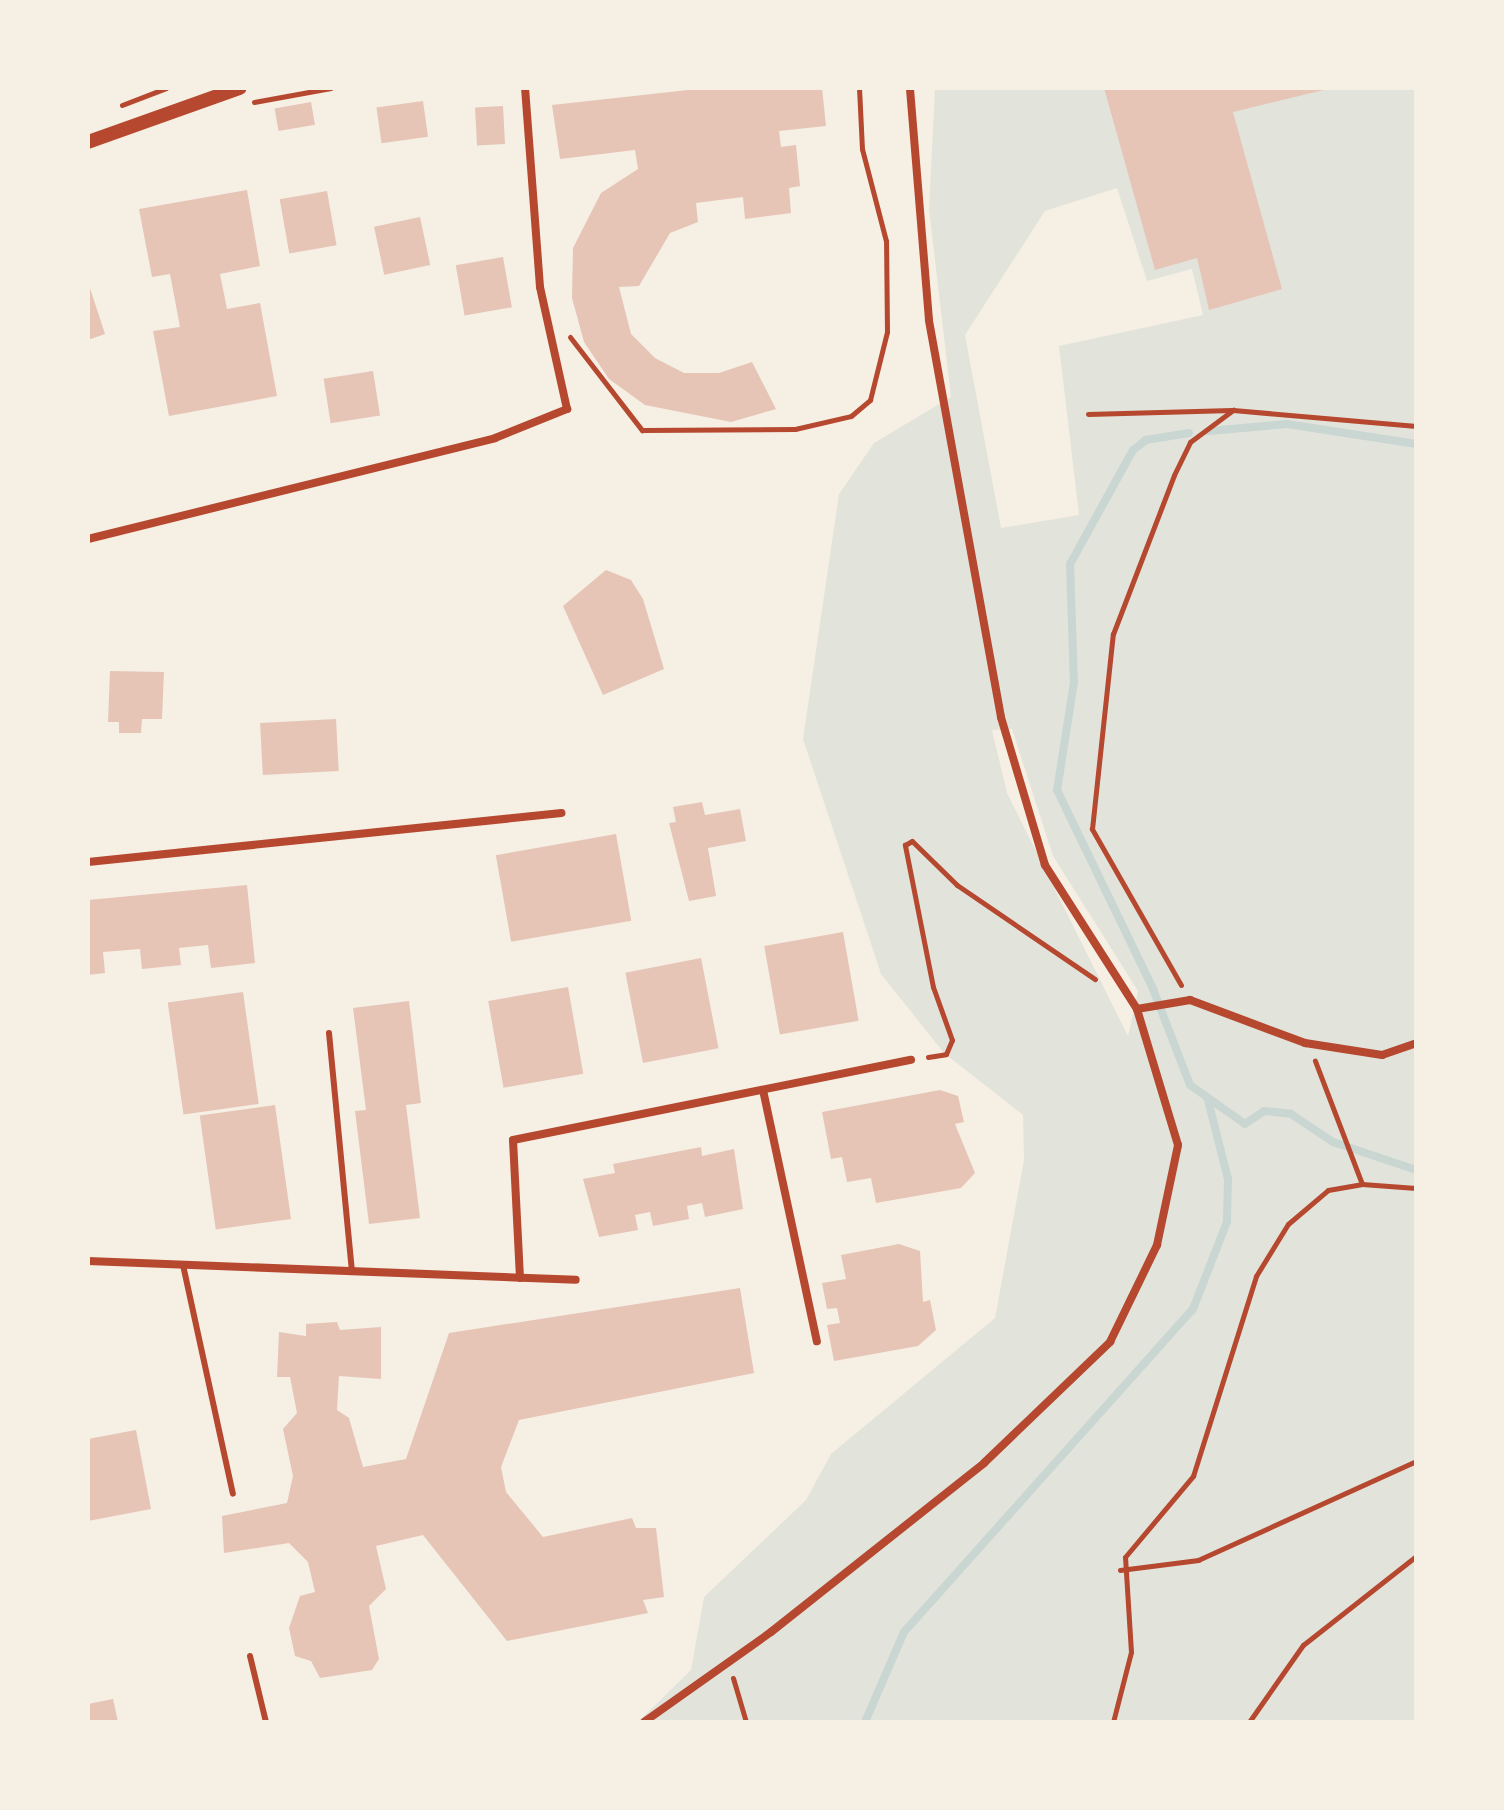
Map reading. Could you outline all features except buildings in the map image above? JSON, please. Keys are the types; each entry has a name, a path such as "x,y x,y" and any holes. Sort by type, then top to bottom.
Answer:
{"street":[{"path":"88,142 240,88"},
{"path":"88,539 495,438 567,409 545,311 525,88"},
{"path":"644,1722 728,1662 984,1463 1110,1342 1157,1245 1178,1145 1137,1009 1045,865 1001,717 929,320 910,88"},
{"path":"88,862 561,813"},
{"path":"1137,1009 1190,1000 1305,1043 1382,1055 1416,1043"},
{"path":"520,1278 513,1140 911,1060"},
{"path":"763,1090 817,1341"},
{"path":"88,1261 576,1280"}],"lane":[{"path":"329,1033 352,1271"},
{"path":"183,1265 233,1494"},
{"path":"250,1656 266,1722"}],"path":[{"path":"545,311 642,430 726,435 851,416 870,400 887,332 886,241 862,149 859,88"},
{"path":"1190,1000 1092,829 1113,634 1190,442 1204,427 1233,410"},
{"path":"1088,414 1233,410 1416,426"},
{"path":"911,1060 946,1054 952,1040 933,987 905,845 912,841 957,885 1103,986"},
{"path":"1305,1043 1329,1085 1362,1184"},
{"path":"1113,1722 1131,1652 1120,1570 1193,1476 1256,1276 1288,1224 1328,1190 1362,1184 1416,1188"},
{"path":"1120,1570 1198,1560 1416,1461"},
{"path":"1249,1722 1303,1645 1416,1556"},
{"path":"728,1662 746,1722"}],"shaded area":[{"path":"935,88 1416,88 1416,1722 638,1722 691,1670 704,1597 806,1500 831,1454 995,1318 1024,1160 1023,1115 944,1053 881,974 803,739 839,494 874,443 951,397 929,209","holes":["1117,188 1147,281 1192,269 1203,315 1059,346 1079,515 1001,528 965,335 1045,211","1012,729 1053,856 1138,991 1128,1036 1007,793 992,730"]}],"waterway":[{"path":"1209,431 1287,424 1416,444"},
{"path":"1189,433 1146,440 1133,450 1070,564 1074,682 1057,790 1153,989 1190,1085 1245,1124 1264,1111 1291,1114 1333,1142 1416,1170"},
{"path":"865,1722 904,1632 1193,1309 1227,1222 1228,1179 1208,1100"}]}
